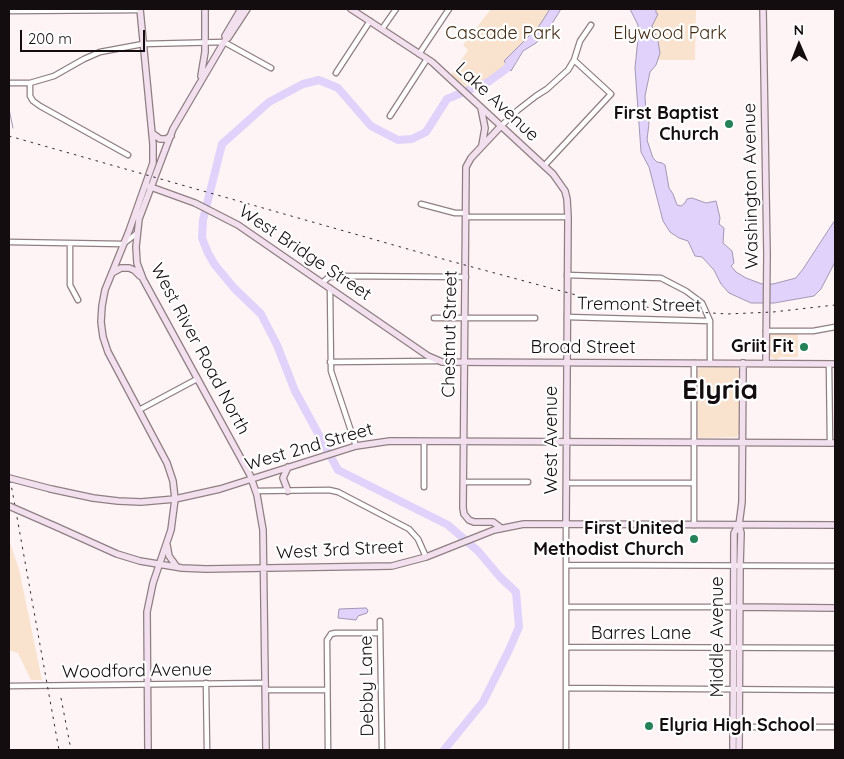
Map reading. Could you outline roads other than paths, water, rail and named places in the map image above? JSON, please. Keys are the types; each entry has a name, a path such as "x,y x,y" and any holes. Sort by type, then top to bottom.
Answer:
{"main road":[{"path":"140,9 152,133 152,162 148,186 122,244 105,290 101,322 103,337 112,361 167,463 175,499 173,521 153,584 148,612 148,750"},
{"path":"198,85 204,61 206,42 205,9"},
{"name":"West River Road North","path":"225,40 225,36 241,9"},
{"name":"West River Road North","path":"247,9 225,40 170,136 148,186 136,234 136,257 143,279 252,479 256,491 262,518 264,568 266,750"},
{"name":"Lake Avenue","path":"351,9 427,59 560,181 565,191"},
{"name":"Washington Avenue","path":"764,9 767,262 766,363"},
{"path":"480,106 484,116 485,128 481,147"},
{"name":"Chestnut Street","path":"501,126 471,158 466,167 463,510 466,517 474,522 493,522 501,528"},
{"path":"152,133 160,139 166,139 170,136"},
{"name":"West Bridge Street","path":"148,186 195,202 246,230 428,356 439,361"},
{"name":"West Avenue","path":"565,191 568,217 566,524"},
{"path":"112,272 121,268 129,268 134,270 143,279"},
{"name":"Broad Street","path":"439,361 832,364"},
{"name":"Middle Avenue","path":"739,750 736,727 737,566 734,533 739,525 742,502 743,363"},
{"name":"West 2nd Street","path":"9,478 93,498 141,502 197,495 356,446 377,442 694,441 832,443"},
{"path":"288,467 283,478 288,491"},
{"name":"West 3rd Street","path":"9,506 117,554 159,564 206,569 382,566 406,563 501,528 524,524 835,525"},
{"path":"167,543 169,556 177,567"},
{"path":"737,607 835,608"},
{"name":"Middle Avenue","path":"732,750 736,727"}],"street":[{"path":"9,10 140,9"},
{"path":"382,29 396,9"},
{"path":"419,54 449,9"},
{"path":"336,73 370,21"},
{"path":"501,126 536,96 558,81 568,70 574,60 580,41 590,25"},
{"path":"9,83 30,83 46,80 100,52 143,44 225,40 271,68"},
{"path":"390,116 427,59"},
{"path":"544,166 611,94 574,60"},
{"path":"30,83 30,96 33,101 128,156"},
{"path":"421,204 466,215 568,217"},
{"path":"9,242 122,244 136,234"},
{"path":"70,244 70,285 78,300"},
{"path":"567,275 663,278 699,299 704,305 710,321 710,363"},
{"path":"322,282 340,276 466,277"},
{"path":"330,288 331,373 356,446"},
{"name":"Tremont Street","path":"567,317 710,321"},
{"path":"434,318 535,318"},
{"path":"766,331 813,331 835,326"},
{"name":"Broad Street","path":"330,362 439,361"},
{"path":"694,363 694,525"},
{"path":"832,364 832,443"},
{"path":"139,410 197,379"},
{"path":"424,441 424,487"},
{"path":"464,482 528,482"},
{"path":"567,483 694,483"},
{"path":"256,491 330,490 338,492 408,529 418,539 426,557"},
{"name":"West Avenue","path":"566,524 566,750"},
{"path":"566,565 835,566"},
{"path":"566,606 737,607"},
{"name":"Debby Lane","path":"380,621 382,750"},
{"path":"328,750 326,643 330,635 335,633 380,633"},
{"name":"Barres Lane","path":"566,647 835,648"},
{"path":"206,683 207,750"},
{"name":"Woodford Avenue","path":"9,686 265,683"},
{"path":"566,688 835,690"},
{"path":"265,690 327,690"},
{"path":"736,727 835,727"}],"waterway":[{"path":"444,750 483,702 509,650 519,627 516,592 500,577 478,551 448,525 338,470 295,391 277,345 261,314 234,288 215,265 208,253 202,238 203,220 222,144 269,102 303,84 319,80 338,88 371,126 398,140 412,139 426,132 447,99 488,82 506,69 513,59"},
{"path":"9,109 13,128"}],"railway":[{"path":"9,136 591,299 666,310 727,314 773,312 835,305"},
{"path":"9,473 59,750"},
{"path":"61,698 71,750"}],"place":[{"name":"First Baptist Church","path":"729,124"},
{"name":"Griit Fit","path":"804,347"},
{"name":"First United Methodist Church","path":"694,539"},
{"name":"Elyria High School","path":"649,726"}],"district":[{"name":"Elyria","path":"720,391"}],"park label":[{"name":"Cascade Park","path":"503,34"},
{"name":"Elywood Park","path":"670,34"}]}
